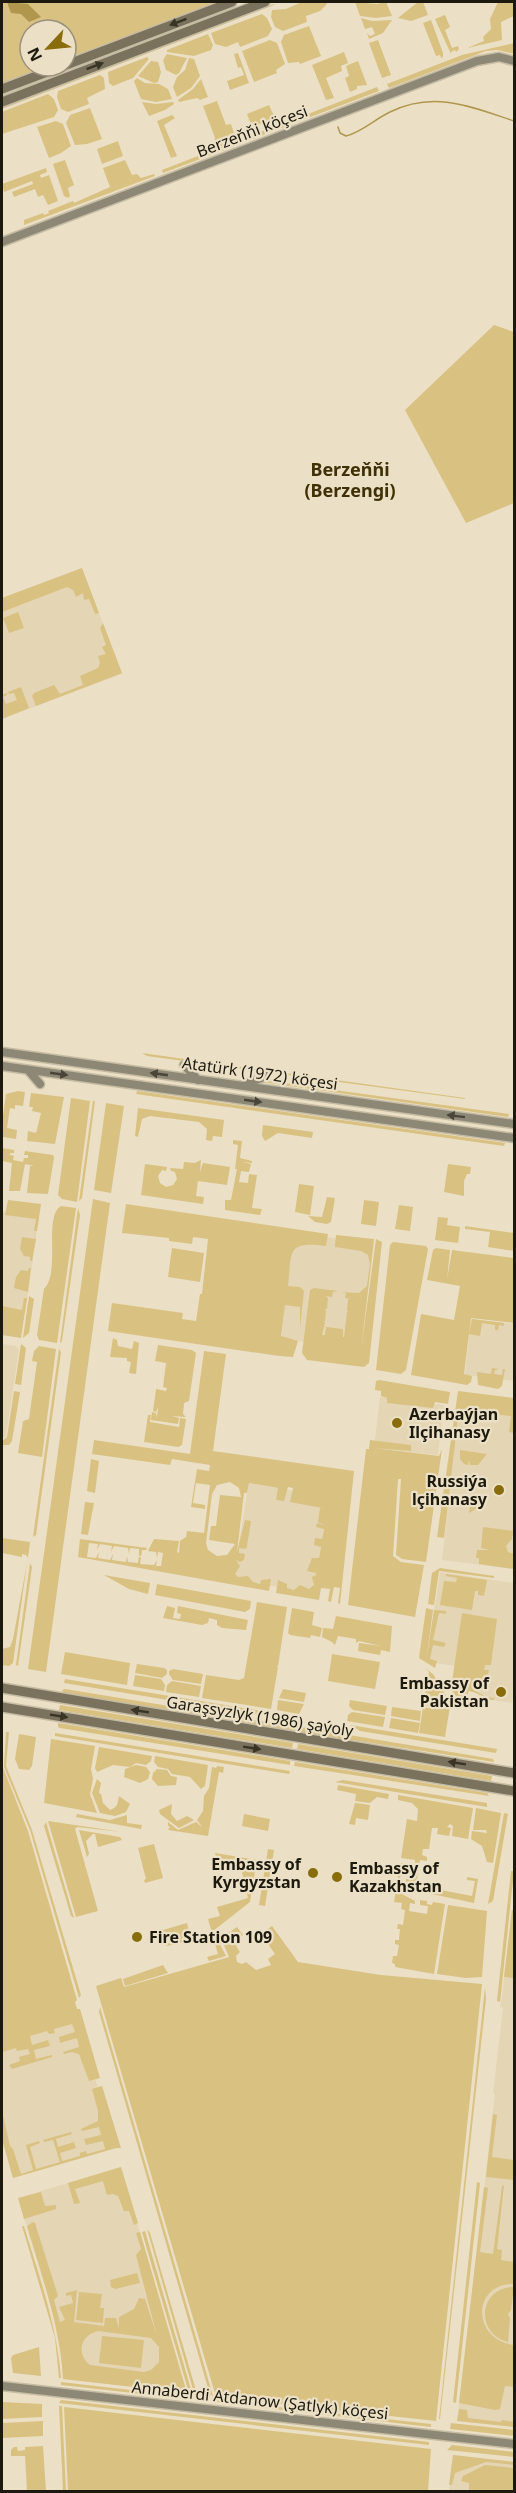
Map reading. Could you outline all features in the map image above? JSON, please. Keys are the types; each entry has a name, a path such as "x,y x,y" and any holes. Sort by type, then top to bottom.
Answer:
{"main road":[{"path":"78,60 232,2"},
{"path":"2,102 265,2"},
{"name":"Berzeňňi köçesi","path":"2,242 477,61 499,57 514,61"},
{"path":"2,89 30,78"},
{"name":"Atatürk (1972) köçesi","path":"2,1052 514,1124"},
{"path":"184,1065 198,1080"},
{"name":"Atatürk (1972) köçesi","path":"2,1066 514,1138"},
{"path":"28,1070 40,1084"},
{"path":"243,1086 266,1076"},
{"name":"Garaşsyzlyk (1986) şaýoly","path":"2,1688 514,1773"},
{"name":"Garaşsyzlyk (1986) şaýoly","path":"2,1707 514,1791"},
{"name":"Annaberdi Atdanow (Şatlyk) köçesi","path":"2,2386 514,2444"}],"shaded area":[{"path":"2,2 220,2 78,55 78,18 18,18 18,78 2,84"},
{"path":"7,2 28,4 41,17 25,18 21,14 11,13"},
{"path":"302,2 326,2 327,4 320,11 306,16 307,22 283,31 275,27 271,17 272,10 286,9"},
{"path":"355,2 377,4 386,2 392,16 376,18 360,16"},
{"path":"418,2 423,2 428,15 411,21 398,18"},
{"path":"498,2 514,2 514,16 501,22 502,40 467,48 484,41 483,37 491,29 490,19"},
{"path":"274,4 2,109 2,105"},
{"path":"262,14 267,18 272,29 268,36 240,47 238,42 226,47 215,44 211,33"},
{"path":"445,15 450,27 445,30 452,48 458,46 459,49 451,54 435,19"},
{"path":"361,18 372,21 392,20 383,33 369,39 367,33 370,36 375,34 372,27 365,29"},
{"path":"431,20 443,53 441,58 440,55 436,56 423,23"},
{"path":"309,26 321,56 300,64 299,62 288,63 281,42 284,35"},
{"path":"208,34 213,45 211,50 194,56 167,52 167,50"},
{"path":"270,40 277,43 285,64 276,70 277,73 254,82 242,51"},
{"path":"378,40 391,75 382,78 369,43"},
{"path":"514,43 514,54 498,50 486,51 389,88 387,84 462,55"},
{"path":"344,52 348,63 341,66 342,71 326,78 334,98 326,100 312,65"},
{"path":"238,53 249,83 230,90 227,81 244,75 241,67 238,68 234,54"},
{"path":"167,54 187,58 176,75 166,70 163,60"},
{"path":"147,57 149,59 133,78 113,86 109,83 108,72"},
{"path":"189,58 194,59 200,76 191,88 177,97 173,87 177,77 185,70"},
{"path":"151,61 158,62 161,72 158,82 154,83 138,76"},
{"path":"358,61 367,85 357,86 357,89 350,92 345,78 349,76 346,66"},
{"path":"100,75 104,78 105,89 87,98 89,104 68,112 61,109 57,97 58,91"},
{"path":"137,78 145,83 159,84 168,89 172,99 156,102 141,99 134,81"},
{"path":"201,79 208,97 179,102 178,100 193,89"},
{"path":"377,87 379,91 253,139 252,135 292,120 293,122 299,120 298,118"},
{"path":"48,94 54,99 58,110 54,117 2,134 2,112"},
{"path":"217,101 226,125 231,124 236,139 242,140 243,143 163,173 162,170 203,154 204,150 213,146 215,138 203,106"},
{"path":"142,102 156,104 173,102 174,104 149,116"},
{"path":"269,105 275,118 252,127 247,114"},
{"path":"90,108 102,139 75,145 66,123 70,115"},
{"path":"172,115 175,118 164,125 177,156 171,158 157,121"},
{"path":"56,121 63,124 71,146 49,158 37,127"},
{"path":"118,141 123,156 102,164 97,149"},
{"path":"65,160 74,185 68,188 70,196 68,198 64,196 53,164"},
{"path":"125,160 132,175 137,174 141,178 154,174 155,176 24,225 24,220 43,213 44,215 49,213 48,211 73,201 74,203 110,187 103,168"},
{"path":"46,168 47,172 40,175 41,178 49,175 58,201 48,205 43,195 38,197 35,189 14,197 12,192 33,184 32,181 4,192 2,184"},
{"path":"494,325 514,332 514,503 466,523 405,410"},
{"path":"82,568 122,674 2,719 2,598"},
{"path":"82,568 99,613 95,614 89,599 84,600 83,593 76,597 73,590 67,587 2,612 2,598"},
{"path":"18,612 24,628 9,633 3,618"},
{"path":"103,623 122,673 36,706 32,696 34,693 54,685 60,694 83,685 80,676 98,668 100,663 98,656 106,654 102,647 106,645 100,628"},
{"path":"21,687 29,708 2,719 2,695 7,693 3,697 6,704 17,700 14,693 9,694 8,692"},
{"path":"142,1053 465,1098 465,1099 147,1056"},
{"path":"269,1081 509,1114 508,1117 261,1082"},
{"path":"137,1091 505,1143 504,1146 136,1094"},
{"path":"25,1092 23,1106 15,1105 15,1109 10,1108 7,1128 17,1130 16,1139 3,1137 2,1123 6,1094"},
{"path":"31,1093 64,1097 55,1144 27,1141 28,1131 36,1133 41,1113 32,1111 33,1107 29,1107"},
{"path":"71,1098 90,1101 77,1202 62,1199 58,1195"},
{"path":"93,1101 95,1101 82,1198 79,1201"},
{"path":"106,1103 124,1106 111,1193 94,1190"},
{"path":"138,1108 224,1120 222,1137 213,1136 212,1141 206,1140 207,1129 199,1122 150,1116 142,1119 138,1137 135,1136"},
{"path":"263,1125 313,1132 312,1138 278,1133 265,1141 262,1136"},
{"path":"233,1140 242,1141 240,1158 252,1161 252,1163 242,1162 251,1164 249,1172 241,1171 239,1182 248,1183 249,1174 257,1175 252,1208 262,1209 260,1215 225,1210 225,1200 231,1200 237,1169 235,1169 238,1145 233,1144"},
{"path":"2,1148 14,1150 14,1153 10,1153 14,1156 13,1160 23,1162 24,1158 28,1158 28,1155 24,1155 25,1151 53,1155 48,1194 27,1193 30,1166 34,1166 25,1164 20,1191 9,1191 12,1163 2,1161"},
{"path":"201,1160 200,1172 203,1163 230,1167 227,1185 198,1181 196,1196 204,1197 203,1204 141,1195 145,1164 167,1167 166,1171 162,1170 158,1176 160,1183 166,1187 173,1185 177,1179 175,1172 170,1168 183,1169 184,1162 195,1163"},
{"path":"448,1164 471,1167 470,1174 467,1174 464,1181 464,1196 444,1192"},
{"path":"299,1184 314,1186 310,1215 295,1212"},
{"path":"327,1197 335,1198 331,1222 327,1224 315,1222 308,1216 322,1217"},
{"path":"93,1199 110,1203 46,1672 28,1669"},
{"path":"8,1200 41,1204 37,1231 34,1231 36,1219 5,1215"},
{"path":"364,1200 379,1202 376,1226 361,1224"},
{"path":"126,1204 328,1234 326,1246 297,1247 291,1257 288,1286 300,1287 304,1291 300,1328 300,1307 285,1305 281,1336 298,1341 293,1357 108,1331 112,1303 183,1313 182,1319 196,1321 200,1294 202,1294 208,1239 193,1237 192,1244 169,1241 169,1238 122,1233"},
{"path":"399,1205 413,1207 410,1231 395,1229"},
{"path":"61,1206 76,1208 57,1343 39,1340 37,1335 44,1289 49,1281 51,1270 53,1221"},
{"path":"78,1208 80,1215 60,1343"},
{"path":"2,1211 39,1217 25,1313 2,1309"},
{"path":"438,1217 448,1218 447,1225 460,1227 458,1243 435,1240"},
{"path":"465,1226 514,1233 514,1251 488,1247 490,1232 465,1229"},
{"path":"293,1233 374,1243 361,1348 281,1339"},
{"path":"336,1235 374,1239 361,1350 376,1239 382,1242 369,1363 364,1367 307,1360 302,1353 310,1290 314,1288 338,1291 333,1292 332,1297 325,1296 328,1298 327,1309 324,1309 326,1310 325,1321 322,1322 325,1322 322,1335 325,1335 326,1327 343,1329 344,1337 349,1311 347,1311 348,1299 350,1299 345,1298 346,1293 340,1292 359,1293 367,1286 370,1264 368,1255 361,1251 335,1247"},
{"path":"22,1237 36,1239 32,1261 30,1257 24,1256 20,1249"},
{"path":"393,1242 426,1246 428,1249 406,1370 401,1374 376,1370 390,1245"},
{"path":"172,1248 204,1253 200,1282 168,1277"},
{"path":"436,1248 450,1250 447,1280 452,1250 514,1258 514,1323 471,1318 469,1333 472,1319 504,1323 504,1326 499,1325 498,1330 495,1330 495,1325 482,1323 480,1336 469,1334 464,1374 472,1376 471,1382 467,1385 411,1375 421,1314 454,1320 460,1286 427,1280 433,1250"},
{"path":"31,1268 28,1292 14,1288 16,1277 21,1270 28,1271"},
{"path":"29,1296 34,1299 29,1333 23,1338"},
{"path":"24,1298 27,1298 21,1338 2,1335 2,1306 22,1310"},
{"path":"471,1319 514,1324 514,1381 465,1375"},
{"path":"113,1338 117,1340 118,1346 132,1349 134,1341 139,1343 136,1374 129,1373 131,1362 127,1361 127,1358 110,1357"},
{"path":"2,1344 16,1346 19,1350 6,1436 2,1439"},
{"path":"21,1344 26,1348 21,1385 15,1384"},
{"path":"158,1345 192,1350 196,1353 189,1401 184,1403 183,1414 186,1417 172,1416 179,1418 178,1424 151,1420 152,1412 156,1413 157,1418 158,1407 156,1412 153,1411 156,1389 166,1391 167,1388 163,1387 166,1363 155,1361"},
{"path":"39,1346 56,1349 42,1457 18,1453 23,1421 29,1419 37,1362 32,1361 34,1351"},
{"path":"59,1349 61,1352 36,1535 33,1537"},
{"path":"204,1351 226,1354 213,1451 354,1471 340,1604 338,1603 340,1588 334,1587 331,1602 328,1601 330,1589 321,1588 319,1600 276,1593 278,1580 287,1584 287,1588 294,1590 300,1585 309,1589 314,1585 312,1577 316,1573 307,1571 312,1558 319,1558 321,1547 314,1545 315,1538 322,1539 324,1529 316,1527 317,1523 325,1525 318,1522 320,1508 327,1509 290,1502 293,1488 288,1487 284,1501 276,1500 278,1488 249,1483 247,1493 244,1493 237,1552 245,1520 251,1521 246,1549 239,1548 239,1553 245,1554 244,1560 240,1562 236,1560 240,1566 235,1574 238,1577 248,1576 253,1582 260,1584 261,1580 271,1579 269,1591 78,1557 80,1539 147,1548 142,1550 139,1556 139,1549 130,1548 129,1554 128,1548 114,1546 111,1552 112,1546 100,1544 97,1550 98,1544 89,1543 87,1557 96,1558 99,1552 98,1558 110,1560 113,1554 112,1560 126,1562 127,1556 128,1562 138,1563 141,1557 140,1564 154,1565 157,1560 156,1566 161,1566 163,1553 158,1552 157,1558 156,1552 148,1551 154,1539 179,1541 177,1552 179,1553 180,1541 186,1537 187,1531 204,1533 210,1485 196,1483 193,1503 205,1505 205,1509 191,1507 197,1469 209,1471 210,1465 172,1459 170,1465 92,1454 94,1440 190,1454","holes":["230,1482 239,1488 241,1497 220,1495 216,1526 211,1526 209,1540 235,1544 227,1555 217,1556 208,1550 206,1543 212,1494 217,1485"]},
{"path":"492,1368 499,1369 495,1370 494,1374 502,1375 505,1369 502,1386 498,1389 478,1385 477,1372 491,1374"},
{"path":"376,1381 450,1392 448,1404 435,1402 433,1408 387,1403 387,1398 381,1396 381,1391 375,1390"},
{"path":"14,1391 20,1392 12,1441 9,1445 2,1445 2,1441 7,1437"},
{"path":"458,1391 514,1398 514,1433 509,1432 511,1416 459,1410 444,1538 437,1537"},
{"path":"380,1397 444,1405 438,1455 374,1448"},
{"path":"459,1407 514,1414 514,1569 442,1560"},
{"path":"148,1415 151,1415 150,1422 179,1427 180,1418 186,1419 182,1445 178,1447 144,1442"},
{"path":"370,1440 411,1445 411,1451 374,1448 439,1456 442,1449 426,1562 402,1559 396,1555 401,1479 398,1479 393,1556 401,1562 424,1565 415,1617 348,1605 366,1449 369,1449"},
{"path":"460,1450 487,1454 478,1465 470,1465 469,1460 468,1465 460,1459"},
{"path":"91,1459 99,1461 95,1493 87,1491"},
{"path":"249,1483 329,1497 313,1593 233,1579"},
{"path":"455,1496 477,1498 476,1509 469,1513 470,1506 454,1504"},
{"path":"85,1502 94,1503 88,1535 81,1534"},
{"path":"483,1527 513,1531 512,1539 506,1546 508,1552 514,1554 514,1569 479,1564 479,1558 476,1558 477,1550 489,1550 481,1548"},
{"path":"2,1538 30,1542 28,1558 22,1554 22,1557 2,1553"},
{"path":"27,1563 13,1663 9,1666 2,1665 2,1649 10,1647 13,1639"},
{"path":"30,1563 32,1567 18,1666 16,1665"},
{"path":"440,1568 494,1576 494,1578 439,1571 434,1605 428,1604 432,1573"},
{"path":"440,1572 514,1583 512,1703 484,1699 475,1692 469,1691 472,1668 426,1662"},
{"path":"446,1574 487,1580 484,1596 478,1595 478,1591 475,1591 472,1610 440,1605 444,1581 456,1582 457,1578 446,1576"},
{"path":"104,1575 150,1583 148,1594 129,1589"},
{"path":"157,1584 251,1601 250,1609 245,1612 155,1595"},
{"path":"257,1602 287,1607 271,1709 202,1698 206,1675 239,1680 244,1678"},
{"path":"167,1606 175,1608 173,1618 180,1619 181,1614 177,1613 178,1606 248,1620 246,1630 222,1628 217,1625 217,1620 209,1618 208,1623 202,1625 163,1618"},
{"path":"292,1608 314,1612 312,1625 322,1628 320,1637 311,1635 310,1638 288,1633"},
{"path":"426,1608 433,1610 426,1662 434,1610 446,1611 446,1614 439,1613 433,1640 446,1643 444,1647 433,1645 430,1659 437,1661 435,1668 419,1658"},
{"path":"462,1613 497,1619 491,1665 485,1665 484,1670 489,1670 486,1682 476,1679 474,1690 494,1700 469,1691 465,1700 458,1699 451,1689"},
{"path":"336,1616 392,1626 390,1652 381,1650 380,1655 358,1651 359,1643 381,1646 359,1641 356,1643 356,1639 338,1636 335,1645 322,1637 323,1628 333,1629"},
{"path":"65,1652 130,1663 127,1685 61,1674"},
{"path":"332,1654 380,1662 375,1689 328,1681"},
{"path":"137,1664 164,1668 167,1674 162,1678 135,1673"},
{"path":"425,1668 433,1674 451,1704 438,1702 429,1706 423,1705 429,1672"},
{"path":"173,1669 203,1674 201,1684 173,1680 169,1671"},
{"path":"135,1675 161,1679 165,1685 164,1691 133,1686"},
{"path":"65,1679 268,1712 260,1715 64,1683"},
{"path":"172,1681 201,1686 199,1697 166,1692 167,1685"},
{"path":"283,1689 306,1693 304,1702 279,1698"},
{"path":"62,1690 297,1727 297,1731 64,1693"},
{"path":"278,1700 304,1704 299,1714 277,1710"},
{"path":"350,1700 387,1706 385,1715 353,1710 349,1706"},
{"path":"438,1704 450,1706 445,1737 419,1733 423,1707 429,1708"},
{"path":"60,1705 293,1743 292,1748 59,1710"},
{"path":"392,1707 421,1711 420,1721 391,1716"},
{"path":"352,1712 385,1717 383,1727 347,1721 348,1715"},
{"path":"391,1718 420,1723 418,1733 389,1728"},
{"path":"58,1723 290,1761 290,1765 60,1728"},
{"path":"350,1725 497,1749 496,1753 360,1731"},
{"path":"301,1727 493,1759 494,1762 300,1732"},
{"path":"6,1732 9,1732 6,1766 32,1830 81,1995 79,1998 30,1830 4,1767"},
{"path":"55,1733 290,1771 289,1774 55,1736"},
{"path":"19,1734 36,1737 32,1766 29,1770 19,1769 15,1759"},
{"path":"51,1739 95,1746 90,1794 97,1813 44,1803"},
{"path":"298,1744 492,1776 491,1781 297,1749"},
{"path":"99,1747 152,1756 151,1761 146,1765 136,1763 130,1767 113,1765 97,1772 95,1768"},
{"path":"155,1756 208,1765 205,1786 201,1789 190,1777 172,1774 168,1769 158,1767 154,1762"},
{"path":"295,1762 487,1793 489,1796 294,1766"},
{"path":"2,1765 28,1831 77,2000 75,2002 77,2009 80,2009 100,2078 89,2081 79,2054 72,2052 64,2054 63,2052 79,2047 77,2038 60,2043 59,2037 75,2032 72,2024 54,2029 55,2033 49,2034 47,2031 30,2036 32,2045 48,2040 50,2046 34,2050 36,2059 52,2055 52,2057 12,2069 9,2065 20,2061 19,2057 30,2054 28,2049 17,2051 16,2048 2,2052"},
{"path":"136,1765 146,1767 150,1772 148,1779 140,1783 124,1777 125,1769"},
{"path":"212,1767 224,1767 223,1773 219,1772 208,1836 168,1830 170,1827 168,1822 178,1830 196,1822 202,1827 197,1820 203,1811 204,1796 209,1788"},
{"path":"157,1769 167,1770 171,1776 177,1777 176,1785 158,1786 152,1779"},
{"path":"97,1779 101,1783 99,1793 103,1803 110,1810 113,1809 117,1805 119,1796 130,1804 126,1812 115,1816 100,1813 92,1793"},
{"path":"343,1780 487,1803 487,1807 335,1782"},
{"path":"338,1785 389,1794 388,1799 377,1797 370,1803 355,1801 356,1794 337,1790"},
{"path":"398,1795 473,1808 468,1839 452,1836 453,1826 450,1824 447,1827 451,1828 449,1836 437,1834 438,1828 432,1828 429,1849 423,1849 422,1855 427,1857 427,1861 420,1860 415,1893 405,1890 408,1875 400,1863 415,1864 415,1860 401,1858 407,1819 417,1821 418,1809 412,1803 398,1800"},
{"path":"355,1803 370,1805 368,1820 356,1818 355,1825 349,1824"},
{"path":"172,1804 171,1814 177,1821 187,1816 194,1820 179,1828 160,1814 159,1810"},
{"path":"476,1808 501,1813 493,1863 487,1862 482,1846 471,1839 472,1831 487,1833 486,1830 473,1830"},
{"path":"504,1813 508,1814 493,1901 488,1904"},
{"path":"77,1814 110,1820 127,1815 127,1823 142,1825 141,1829 76,1817"},
{"path":"244,1814 270,1819 268,1831 242,1826"},
{"path":"48,1821 122,1832 77,1827 75,1829 98,1911 76,1917"},
{"path":"46,1822 74,1918 71,1916 44,1826"},
{"path":"79,1830 120,1837 122,1840 98,1847 95,1834 93,1834 86,1841 89,1854 87,1857"},
{"path":"154,1844 163,1878 145,1883 138,1848"},
{"path":"268,1849 274,1850 265,1906 259,1905"},
{"path":"215,1853 257,1860 250,1902 213,1931 226,1956 209,1961 207,1957 218,1954 208,1919 220,1916 217,1907 248,1898 241,1868 234,1861 218,1863"},
{"path":"399,1869 401,1871 400,1893 415,1901 415,1904 410,1903 409,1911 427,1914 428,1906 420,1905 420,1900 432,1905 433,1902 445,1904 434,1974 395,1967 392,1963 393,1956 397,1956 399,1945 395,1944 395,1940 399,1940 398,1924 403,1925 405,1910 401,1909 402,1903 394,1902"},
{"path":"511,1871 514,1871 500,2002 497,2001"},
{"path":"467,1877 478,1879 474,1903 427,1893 430,1888 472,1896 475,1881 467,1880"},
{"path":"448,1905 487,1911 482,1977 466,1978 437,1974"},
{"path":"514,1909 514,2427 457,2421 495,2094 493,2093 503,2008 500,2007 512,1910"},
{"path":"512,1910 514,1910 514,1978 504,1977"},
{"path":"187,1923 191,1940 167,1946 166,1944 171,1942 168,1932 163,1933 163,1930"},
{"path":"272,1926 298,1962 381,1975 482,1984 436,2421 216,2397 96,1986 121,1978 124,1987 229,1957 221,1938 237,1927 243,1935 237,1940 239,1943 236,1946 240,1952 236,1956 237,1962 242,1964 246,1962 256,1970 271,1965 268,1959 275,1954 261,1934"},
{"path":"163,1965 168,1973 125,1986 123,1979"},
{"path":"485,1987 486,1999 439,2419"},
{"path":"100,2007 213,2396 210,2395 99,2012"},
{"path":"78,2021 116,2148 13,2178 2,2139 2,2043"},
{"path":"102,2086 121,2148 13,2178 2,2139 2,2111 10,2146 21,2174 33,2170 26,2145 39,2141 40,2143 30,2147 36,2169 60,2162 53,2140 44,2142 43,2140 71,2132 72,2134 56,2139 58,2147 74,2142 76,2148 60,2153 62,2161 80,2156 80,2153 86,2151 87,2154 105,2149 103,2141 86,2145 84,2139 101,2135 99,2127 82,2131 81,2129 98,2121 98,2111 92,2089"},
{"path":"493,2114 497,2115 492,2157 514,2160 514,2180 486,2177"},
{"path":"121,2167 187,2393 63,2379 57,2326 18,2198"},
{"path":"121,2167 138,2223 134,2225 129,2211 124,2211 118,2196 107,2195 103,2181 75,2189 80,2203 74,2204 68,2183"},
{"path":"477,2182 480,2183 456,2403 453,2402"},
{"path":"504,2185 497,2249 502,2250 501,2260 514,2262 514,2284 500,2286 490,2292 484,2301 482,2312 484,2323 490,2333 500,2341 514,2345 514,2387 505,2386 500,2409 495,2410 459,2403 484,2187 488,2188 480,2252 493,2254 502,2186"},
{"path":"41,2192 45,2206 56,2205 56,2209 24,2219 18,2198"},
{"path":"35,2223 58,2296 54,2300 60,2322 65,2320 59,2307 73,2303 71,2295 66,2296 66,2293 77,2290 74,2322 104,2326 105,2318 116,2318 119,2328 119,2317 134,2309 139,2298 145,2299 157,2336 136,2255 141,2249 136,2233 140,2232 187,2393 63,2379 54,2321 27,2226","holes":["98,2331 151,2338 159,2347 159,2362 151,2370 144,2372 90,2365 83,2356 84,2341 87,2336"]},
{"path":"22,2226 24,2226 41,2282 56,2339 61,2378 59,2378 55,2338"},
{"path":"147,2229 195,2387 194,2393"},
{"path":"145,2231 192,2393 189,2393 142,2232"},
{"path":"137,2273 140,2283 115,2289 111,2287 110,2280"},
{"path":"514,2287 511,2310 508,2314 510,2318 508,2342 497,2337 490,2330 485,2311 494,2294 502,2289"},
{"path":"79,2292 102,2294 100,2308 104,2308 103,2323 76,2320"},
{"path":"102,2336 144,2340 141,2368 99,2363"},
{"path":"39,2347 41,2376 13,2373 11,2358 13,2355"},
{"path":"61,2382 191,2397 187,2399 61,2385"},
{"path":"61,2400 429,2442 429,2445 59,2403"},
{"path":"215,2400 431,2424 431,2427 220,2403"},
{"path":"2,2402 42,2404 42,2417 2,2419"},
{"path":"59,2406 62,2406 66,2491 63,2491"},
{"path":"64,2407 431,2449 428,2491 68,2491"},
{"path":"459,2409 467,2410 468,2418 514,2422 514,2427 457,2421"},
{"path":"43,2421 43,2436 2,2438 2,2423"},
{"path":"451,2423 514,2430 514,2436 450,2429"},
{"path":"452,2445 514,2452 514,2457 447,2450"},
{"path":"43,2446 46,2491 27,2491 25,2456 11,2456 11,2450 14,2447 17,2447 18,2451 25,2450 25,2447"},
{"path":"453,2455 514,2462 514,2491 449,2492"},
{"path":"453,2455 514,2462 514,2465 486,2462 455,2473 452,2485 449,2485"},
{"path":"485,2465 514,2468 514,2491 469,2491 469,2483 461,2481 463,2476"}],"waterway":[{"path":"338,127 340,133 346,136 358,132 406,105 437,101 468,106 514,121"}],"place":[{"name":"Azerbaýjan Ilçihanasy","path":"397,1423"},
{"name":"Russiýa lçihanasy","path":"499,1490"},
{"name":"Embassy of Pakistan","path":"501,1692"},
{"name":"Embassy of Kyrgyzstan","path":"313,1873"},
{"name":"Embassy of Kazakhstan","path":"337,1877"},
{"name":"Fire Station 109","path":"137,1937"}],"district":[{"name":"Berzeňňi (Berzengi)","path":"350,479"}]}
